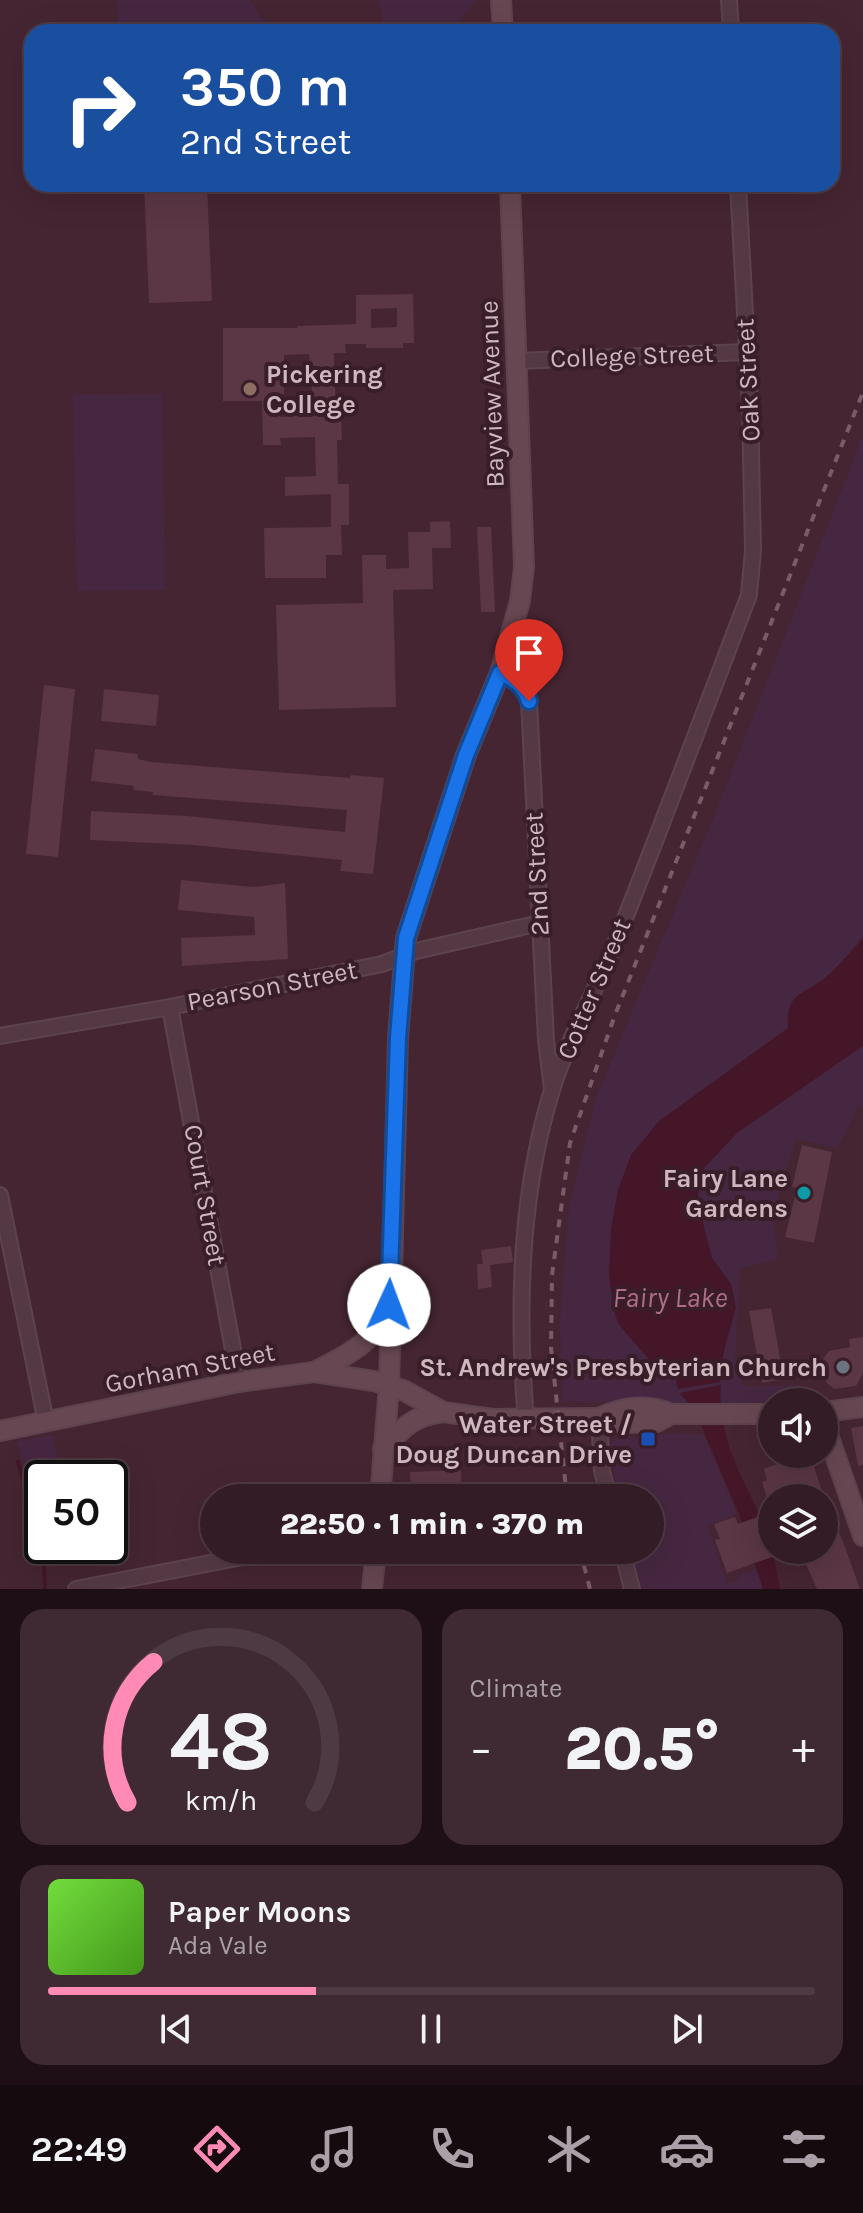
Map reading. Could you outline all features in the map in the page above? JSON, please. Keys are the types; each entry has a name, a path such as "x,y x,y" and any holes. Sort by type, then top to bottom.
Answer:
{"main road":[{"path":"501,0 502,24"},
{"name":"Bayview Avenue","path":"381,1484 389,1386 398,1038 406,938 439,832 500,673 520,601 524,567 510,192"},
{"path":"314,1372 366,1343 378,1331 389,1305"},
{"name":"Gorham Street","path":"0,1431 239,1382 314,1372 347,1375 389,1386 443,1412"},
{"path":"838,1410 863,1407"},
{"path":"383,1449 407,1424 422,1415 443,1412 526,1420 599,1418 619,1408 659,1408 671,1414 758,1415"},
{"path":"838,1464 863,1536"},
{"path":"372,1589 375,1564"}],"street":[{"path":"729,0 730,24"},
{"name":"Oak Street","path":"738,192 752,577"},
{"name":"College Street","path":"517,361 746,352"},
{"name":"Cotter Street","path":"526,1420 521,1310 523,1256 528,1203 552,1089 616,941 749,595 752,577"},
{"name":"2nd Street","path":"500,673 520,685 529,701 546,1040 552,1089"},
{"name":"Pearson Street","path":"0,1036 170,1007 404,957 416,951 540,923"},
{"name":"Court Street","path":"170,1007 239,1382"},
{"path":"0,1195 46,1422"},
{"path":"599,1418 605,1484"},
{"path":"76,1589 205,1564"},
{"path":"626,1564 632,1589"}],"shaded area":[{"path":"117,0 249,0 266,24 118,24"},
{"path":"379,0 476,0 456,24 383,24"},
{"path":"162,394 165,590 77,591 73,395"},
{"path":"863,436 863,1107 859,1106 837,1148 796,1139 772,1214 778,1259 740,1269 735,1361 743,1387 793,1385 793,1388 758,1388 758,1406 563,1401 560,1322 569,1209 596,1098 718,807"},
{"path":"674,1433 704,1435 737,1514 707,1526 727,1584 736,1581 741,1574 768,1566 774,1589 642,1589 634,1564 664,1564 664,1484 615,1484 610,1445 614,1439"},
{"path":"52,1435 58,1460 24,1460 24,1467 17,1442"}],"water":[{"name":"Fairy Lake","path":"863,938 863,1046 737,1133 704,1168 698,1194 704,1227 712,1258 731,1284 736,1307 723,1355 720,1382 678,1389 676,1380 665,1378 619,1325 613,1308 609,1274 611,1229 618,1190 631,1155 659,1121 788,1028 788,1016 794,1000 832,972"},
{"path":"721,1385 726,1437 758,1512 758,1564 776,1564 780,1589 763,1589 739,1514 694,1409 679,1393"}],"building":[{"path":"144,192 207,192 212,301 149,303"},
{"path":"413,294 414,343 403,343 403,348 366,348 366,344 345,344 346,353 334,353 336,415 341,415 342,440 337,440 338,484 349,484 349,525 341,525 342,555 326,555 326,578 265,578 264,528 331,527 331,494 285,496 285,477 316,476 315,437 280,438 281,445 263,445 262,401 223,401 223,328 356,324 356,295","holes":["397,308 397,327 371,328 371,309","309,354 314,415 280,417 279,394 284,394 284,355"]},
{"path":"450,521 451,548 432,548 433,589 393,590 396,707 279,710 276,605 363,603 362,555 386,555 386,569 409,568 408,532 430,532 430,522"},
{"path":"477,527 491,527 495,612 481,612"},
{"path":"44,685 75,689 58,857 26,854"},
{"path":"104,689 159,695 156,726 101,721"},
{"path":"95,749 138,754 138,759 151,762 384,778 373,874 340,871 342,860 193,845 90,840 91,811 187,816 345,832 347,810 152,795 153,792 133,790 134,786 91,781"},
{"path":"181,880 253,887 285,883 288,959 182,966 181,938 255,935 254,917 178,910"},
{"name":"Fairy Lane Gardens","path":"802,1145 832,1152 814,1243 785,1237 797,1188 792,1187"},
{"path":"511,1246 513,1262 490,1265 492,1287 478,1289 477,1264 483,1264 481,1250"},
{"path":"771,1308 784,1379 762,1383 749,1311"},
{"name":"St. Andrew's Presbyterian Church","path":"863,1337 863,1373 856,1386 833,1388 826,1382 823,1359 829,1351 850,1347 849,1339"},
{"path":"863,1426 863,1465 858,1466 851,1428"},
{"path":"814,1468 820,1484 763,1484 767,1480 764,1469"},
{"path":"461,1470 461,1484 410,1484 410,1472"},
{"path":"735,1517 738,1524 758,1517 758,1562 727,1573 715,1540 720,1539 714,1524"},
{"path":"838,1530 860,1589 817,1589 806,1564 838,1564"}],"waterway":[{"path":"18,1462 24,1482"},
{"path":"44,1564 45,1589"}],"railway":[{"path":"566,1484 551,1348 552,1275 570,1143 615,1015 863,392"},
{"path":"584,1564 590,1589"}],"place":[{"name":"Pickering College","path":"250,389"},
{"name":"Fairy Lane Gardens","path":"804,1193"},
{"name":"St. Andrew's Presbyterian Church","path":"843,1367"},
{"name":"Water Street / Doug Duncan Drive","path":"648,1439"}],"route":[{"path":"389,1305 398,1038 406,938 466,755 500,673 520,685 529,701"}]}
